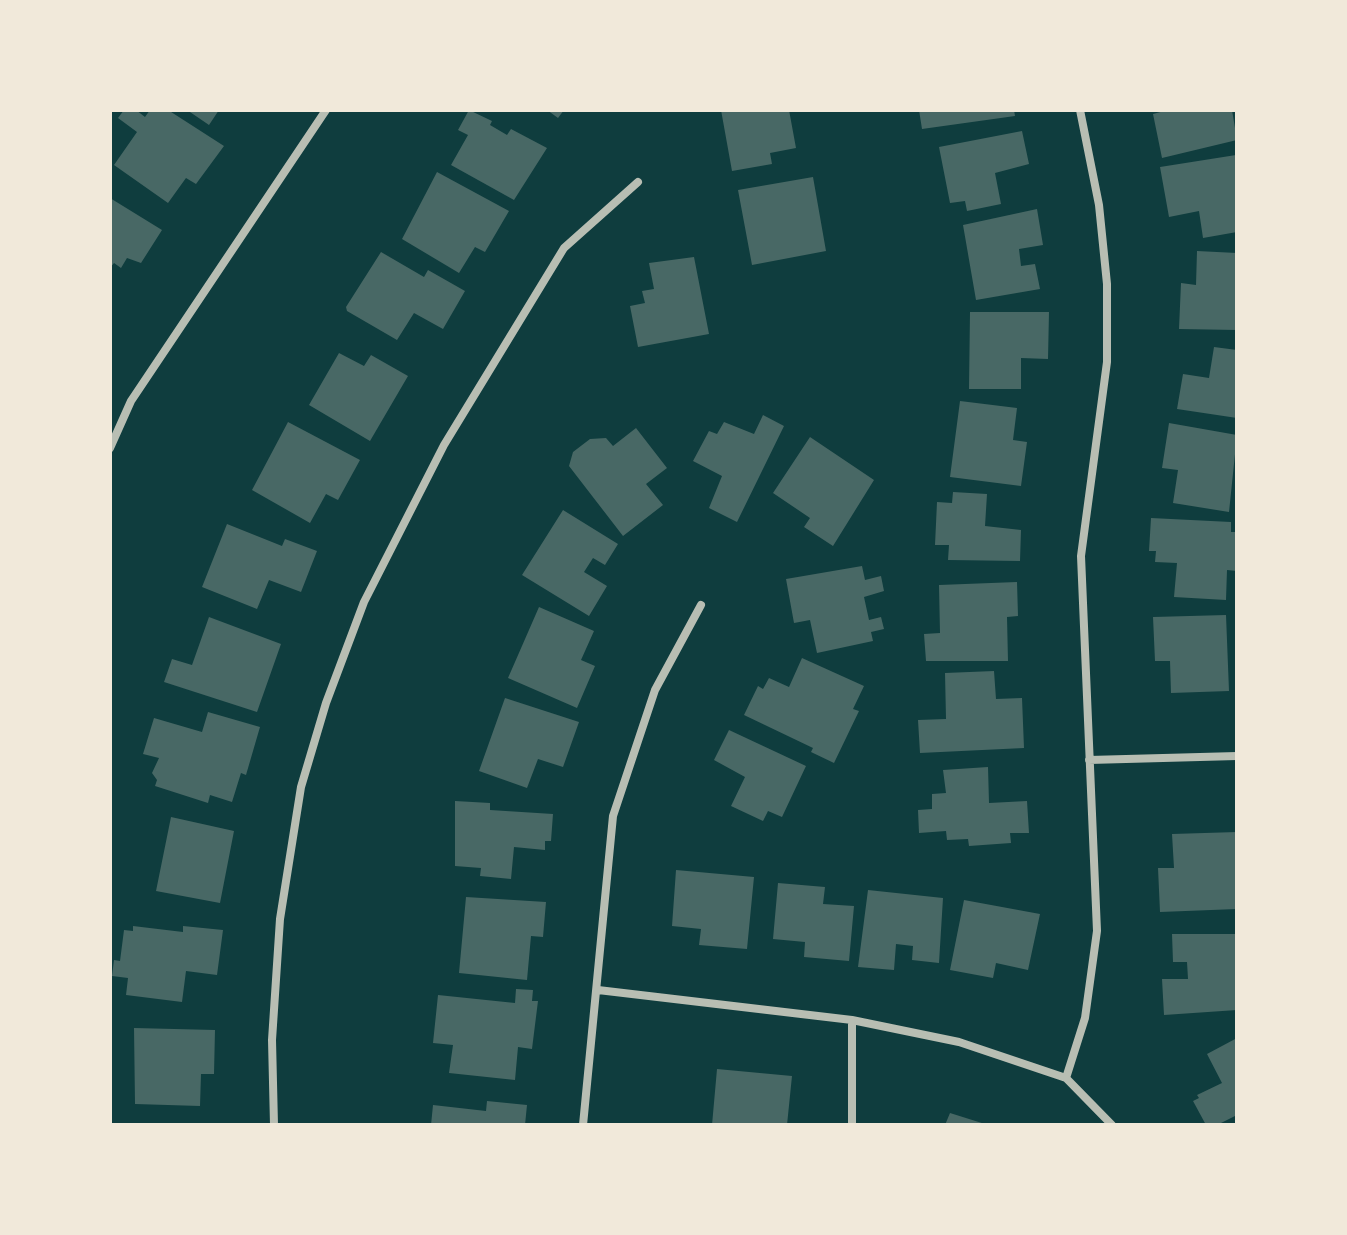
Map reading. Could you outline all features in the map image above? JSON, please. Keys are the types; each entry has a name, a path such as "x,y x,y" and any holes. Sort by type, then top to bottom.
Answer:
{"street":[{"path":"110,448 131,401 326,110"},
{"path":"1066,1078 1085,1018 1097,931 1081,556 1107,362 1107,284 1099,205 1080,110"},
{"path":"274,1125 272,1040 280,919 301,787 326,703 364,602 444,445 564,248 638,182"},
{"path":"583,1125 613,816 655,690 701,605"},
{"path":"1089,760 1237,756"},
{"path":"598,990 852,1020 959,1042 1066,1078 1112,1125"},
{"path":"852,1020 852,1125"}],"building":[{"path":"124,110 136,110 145,117 150,110 168,110 224,146 196,184 186,178 168,203 114,165 137,132 118,118"},
{"path":"187,110 219,110 209,125"},
{"path":"469,110 492,121 490,125 507,135 511,129 547,148 514,200 451,165 468,135 458,130"},
{"path":"547,110 564,110 558,118"},
{"path":"721,110 789,110 796,148 770,153 772,164 732,171"},
{"path":"919,110 1014,110 1015,116 922,129"},
{"path":"1168,110 1232,110 1237,140 1162,158 1153,114"},
{"path":"1022,131 1029,164 995,173 1001,204 967,211 965,201 950,203 939,147"},
{"path":"1236,155 1237,232 1203,238 1199,211 1169,217 1160,167"},
{"path":"437,172 509,211 485,252 475,247 459,273 402,239"},
{"path":"813,177 826,251 752,265 738,190"},
{"path":"110,198 162,230 141,263 127,258 121,268 114,263 110,268"},
{"path":"1037,209 1043,245 1019,249 1021,266 1035,264 1040,289 976,300 963,225"},
{"path":"1197,251 1237,253 1237,330 1179,329 1181,283 1196,285"},
{"path":"381,252 424,277 428,270 465,291 443,329 414,313 397,340 347,311 346,307"},
{"path":"694,257 709,334 638,347 630,306 645,303 642,291 654,289 649,263"},
{"path":"970,312 1049,312 1048,359 1021,358 1021,389 969,389"},
{"path":"1214,347 1237,350 1237,418 1177,409 1183,374 1209,378"},
{"path":"339,353 364,366 371,355 408,376 370,441 309,405"},
{"path":"960,401 1017,408 1013,440 1027,442 1021,486 950,477"},
{"path":"763,415 784,426 737,522 709,508 722,476 693,461 709,431 717,434 724,422 754,434"},
{"path":"288,422 360,460 338,500 326,494 310,523 252,490"},
{"path":"1169,423 1237,435 1229,512 1173,503 1178,470 1162,468"},
{"path":"636,428 667,468 646,484 663,505 623,536 569,466 573,452 590,439 606,438 613,446"},
{"path":"810,437 874,480 833,546 804,527 810,518 773,493"},
{"path":"953,492 987,494 985,526 1021,530 1020,561 948,560 949,545 935,545 937,502 952,503"},
{"path":"563,510 618,544 605,565 593,558 584,572 607,586 589,616 522,575"},
{"path":"1151,518 1231,522 1231,532 1237,532 1237,571 1227,570 1226,600 1174,597 1177,563 1155,562 1156,551 1149,551"},
{"path":"227,524 282,546 285,539 317,551 301,592 269,580 257,609 202,587"},
{"path":"862,566 865,580 881,576 884,591 864,597 869,620 881,617 884,629 871,632 873,641 817,653 810,620 794,623 786,579"},
{"path":"1017,582 1018,616 1007,617 1008,661 926,661 924,634 940,633 939,585"},
{"path":"539,607 594,631 581,660 595,666 577,708 508,678"},
{"path":"1226,615 1229,691 1171,693 1170,661 1155,661 1153,617"},
{"path":"209,617 281,644 257,712 164,682 172,659 192,665"},
{"path":"802,658 864,686 853,709 859,711 834,763 811,752 813,748 744,715 758,686 763,689 769,678 789,687"},
{"path":"994,671 996,699 1022,698 1024,748 920,753 918,720 946,719 945,673"},
{"path":"505,698 579,722 563,767 538,759 527,788 479,771"},
{"path":"208,712 260,727 246,775 241,773 232,802 210,795 208,803 155,786 157,780 152,773 159,758 143,754 154,718 202,732"},
{"path":"729,730 806,766 782,817 768,811 763,821 731,806 745,777 714,760"},
{"path":"988,767 989,803 1027,801 1029,833 1010,833 1011,843 969,846 968,839 947,840 946,831 919,833 918,810 932,809 932,794 946,793 943,770"},
{"path":"455,801 490,803 490,810 553,814 551,841 545,841 545,850 514,847 511,879 480,876 481,868 455,866"},
{"path":"171,817 234,831 220,903 156,891"},
{"path":"1237,832 1237,909 1160,912 1158,868 1174,868 1172,834"},
{"path":"676,870 754,877 747,949 699,945 701,929 672,926"},
{"path":"778,883 825,887 823,904 854,906 849,961 804,957 805,942 773,939"},
{"path":"868,890 943,898 939,963 912,960 913,946 896,944 894,970 858,967"},
{"path":"466,897 546,902 543,937 531,936 527,980 459,973"},
{"path":"964,900 1040,914 1028,970 996,963 993,978 950,970"},
{"path":"133,926 183,932 183,926 223,930 217,975 186,971 182,1002 126,995 128,978 112,976 114,960 120,961 124,930 133,931"},
{"path":"1172,934 1237,934 1237,1010 1164,1015 1162,979 1188,979 1187,962 1173,962"},
{"path":"516,989 533,990 532,1001 538,1001 532,1049 518,1047 515,1080 449,1073 453,1045 433,1043 438,995 515,1003"},
{"path":"134,1028 215,1030 214,1074 201,1074 200,1106 135,1104"},
{"path":"1237,1038 1237,1115 1217,1125 1206,1125 1193,1101 1199,1098 1197,1095 1222,1083 1207,1054"},
{"path":"717,1069 792,1076 787,1125 712,1125"},
{"path":"487,1101 527,1105 525,1125 431,1125 433,1105 486,1111"},
{"path":"950,1113 985,1124 985,1125 945,1125"}]}
